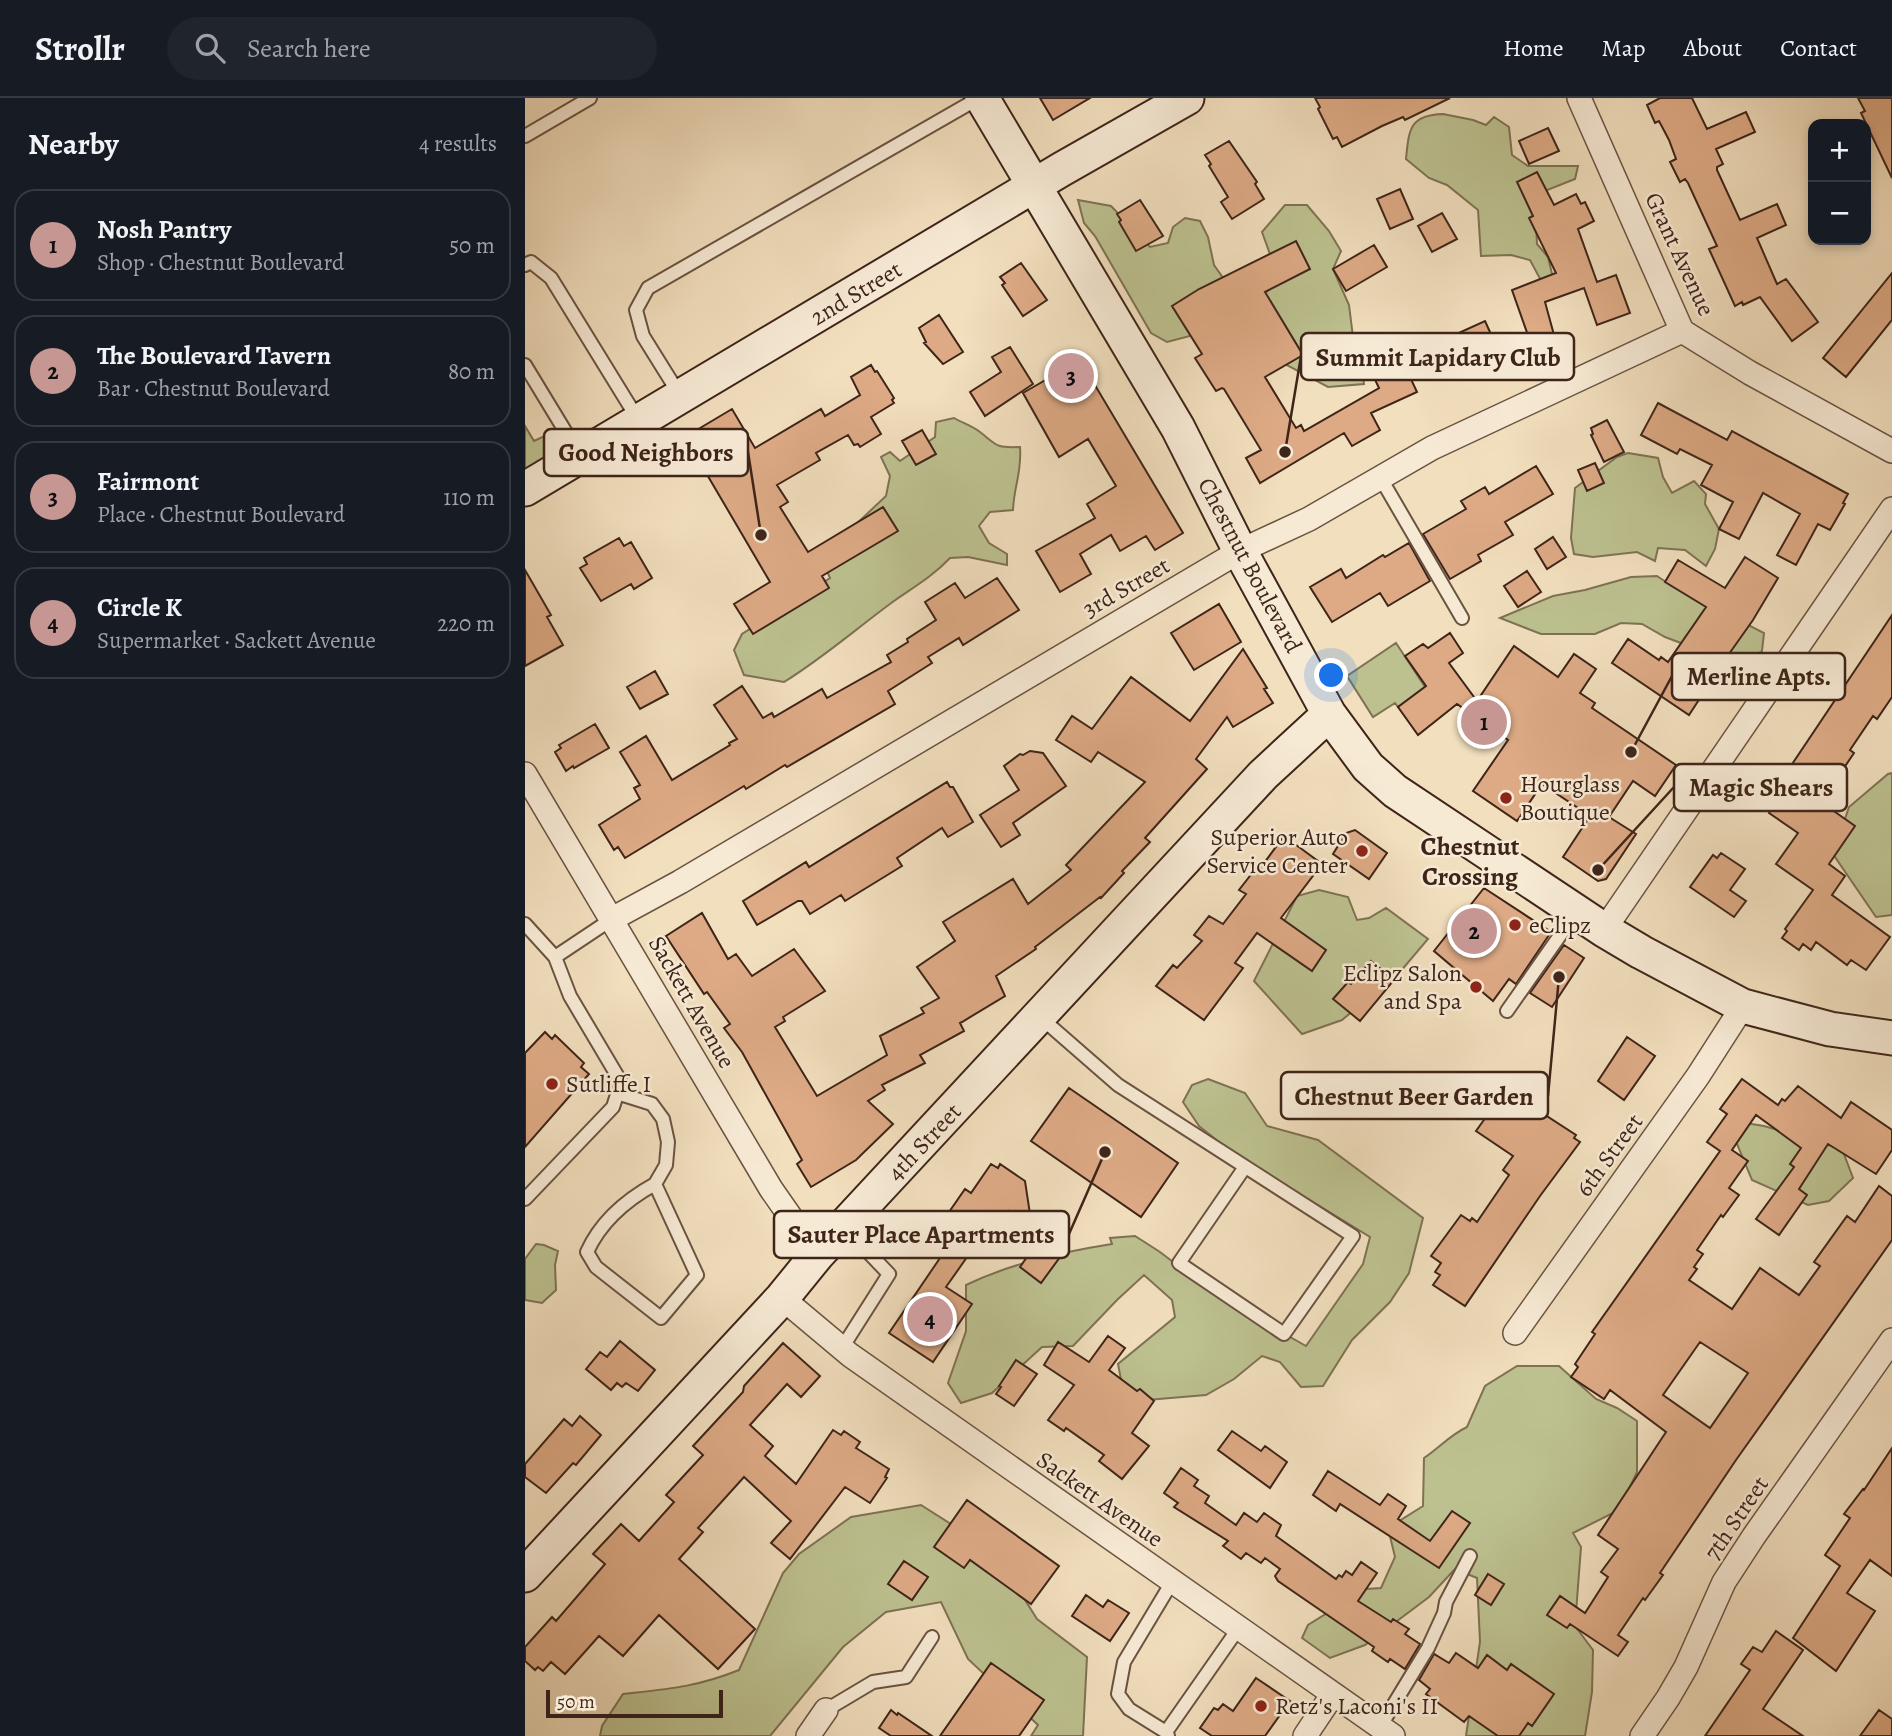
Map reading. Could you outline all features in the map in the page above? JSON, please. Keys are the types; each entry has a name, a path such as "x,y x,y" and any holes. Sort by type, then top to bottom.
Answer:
{"street":[{"name":"Chestnut Boulevard","path":"980,98 1178,428 1240,551 1329,714 1369,767 1395,792 1604,930 1743,1006 1830,1029 1892,1038"},
{"name":"2nd Street","path":"525,489 1033,186 1187,98"},
{"name":"Grant Avenue","path":"1579,98 1682,331 1750,373 1892,452"},
{"name":"3rd Street","path":"612,919 680,882 1240,551 1309,519 1432,448 1682,331"},
{"path":"1604,930 1892,509"},
{"name":"4th Street","path":"525,1574 1263,775 1329,714"},
{"name":"Sackett Avenue","path":"525,774 766,1182 817,1255"},
{"name":"6th Street","path":"1515,1333 1698,1076 1743,1006"},
{"name":"Sackett Avenue","path":"782,1298 842,1348 1238,1629 1387,1731"},
{"name":"7th Street","path":"1642,1736 1686,1667 1724,1582 1892,1340"},
{"path":"1305,1736 1333,1694"},
{"path":"808,1736 826,1710"}],"lane":[{"path":"525,136 590,98"},
{"path":"681,397 643,336 636,310 648,288 980,98"},
{"path":"525,265 531,261 551,278 639,422"},
{"path":"525,365 580,456"},
{"path":"1380,477 1462,618"},
{"path":"1507,1011 1576,912"},
{"path":"555,957 612,919"},
{"path":"525,924 555,957 571,996 621,1082 613,1107 525,1199"},
{"path":"1040,1017 1118,1085 1353,1236 1284,1334 1179,1264 1245,1167"},
{"path":"617,1093 652,1104 663,1119 668,1142 666,1165 655,1184 620,1208 596,1233 587,1251 596,1267 661,1318 697,1275 655,1184"},
{"path":"842,1348 889,1274 844,1227"},
{"path":"1387,1731 1470,1556"},
{"path":"1172,1582 1124,1662 1118,1694 1129,1709 1167,1734 1238,1629"},
{"path":"826,1710 873,1682 906,1677 932,1637"}],"green space":[{"path":"1443,114 1486,125 1494,117 1509,127 1512,155 1528,166 1578,166 1575,179 1547,190 1535,202 1537,244 1548,257 1553,278 1545,288 1530,260 1511,255 1481,256 1478,210 1447,185 1429,178 1406,159 1410,132 1417,121 1423,117"},
{"path":"1078,200 1111,206 1150,247 1168,243 1173,227 1185,218 1200,221 1208,237 1214,265 1231,289 1265,296 1275,268 1262,232 1285,205 1307,205 1329,231 1341,251 1333,269 1349,305 1354,345 1364,384 1328,387 1266,354 1224,327 1167,342 1151,333 1095,236 1084,223"},
{"path":"954,418 997,445 1020,447 1013,510 990,512 979,526 989,543 1007,554 1007,565 968,557 950,558 930,576 784,682 744,675 734,650 742,634 830,578 821,557 886,496 890,476 881,457 890,452 900,461 935,437 936,422"},
{"path":"525,426 534,441 549,434 557,451 525,470"},
{"path":"1628,453 1658,458 1663,477 1672,493 1694,481 1706,494 1705,504 1719,529 1715,549 1706,566 1685,550 1658,548 1655,561 1637,552 1593,557 1574,554 1571,538 1575,488 1617,457"},
{"path":"1657,576 1764,633 1762,651 1739,665 1665,637 1642,624 1621,623 1595,634 1541,634 1500,618 1553,596 1631,577"},
{"path":"1396,643 1425,687 1398,707 1395,703 1373,717 1347,676"},
{"path":"1892,773 1892,915 1876,917 1833,854 1849,807"},
{"path":"1319,890 1348,897 1357,920 1369,918 1386,908 1428,939 1400,972 1342,1020 1302,1034 1254,981 1297,896"},
{"path":"1208,1079 1245,1093 1267,1126 1318,1140 1423,1218 1409,1273 1390,1302 1352,1340 1323,1386 1301,1387 1280,1362 1262,1356 1234,1379 1206,1395 1147,1400 1123,1390 1118,1364 1175,1317 1172,1300 1144,1275 1073,1346 1042,1347 992,1393 961,1403 948,1383 966,1331 966,1285 1037,1259 1112,1244 1110,1238 1135,1236 1219,1297 1306,1346 1363,1264 1370,1237 1234,1154 1199,1126 1183,1102 1192,1085"},
{"path":"1727,1120 1764,1126 1842,1149 1853,1178 1829,1201 1808,1205 1752,1180"},
{"path":"536,1244 558,1251 555,1265 556,1290 542,1303 525,1300 525,1259"},
{"path":"1517,1366 1559,1366 1596,1399 1637,1421 1637,1472 1619,1510 1573,1533 1581,1547 1575,1626 1593,1650 1592,1692 1585,1736 1466,1736 1480,1642 1477,1578 1455,1569 1429,1597 1365,1645 1330,1658 1302,1638 1308,1625 1366,1589 1381,1588 1395,1557 1388,1528 1423,1506 1424,1458 1467,1427 1485,1386"},
{"path":"921,1505 995,1552 1037,1619 1087,1657 1083,1736 1031,1736 1038,1725 968,1659 941,1602 886,1612 843,1647 770,1736 600,1736 602,1726 623,1694 696,1684 739,1670 783,1573 799,1554 851,1517"}],"building":[{"path":"1040,98 1090,98 1053,120"},
{"path":"1315,98 1450,98 1405,120 1403,117 1382,126 1342,147 1337,137 1333,139"},
{"path":"1660,98 1692,98 1707,129 1746,112 1755,132 1716,149 1723,164 1717,167 1717,170 1740,220 1777,204 1786,225 1757,238 1777,284 1786,279 1818,322 1792,341 1760,297 1735,306 1709,249 1717,246 1688,183 1685,179 1680,182 1670,162 1676,159 1669,140 1659,121 1655,123 1647,105"},
{"path":"1858,98 1892,98 1892,178 1871,134 1871,119 1864,119 1861,113 1865,111"},
{"path":"1548,128 1559,151 1529,164 1519,141"},
{"path":"1229,141 1257,182 1255,184 1264,199 1232,219 1221,202 1228,197 1205,155"},
{"path":"1537,172 1554,205 1576,194 1581,204 1585,202 1594,221 1578,229 1597,282 1616,275 1630,313 1597,325 1584,288 1545,302 1554,335 1531,344 1512,290 1556,273 1529,218 1533,216 1517,182"},
{"path":"1400,189 1413,219 1390,229 1377,199"},
{"path":"1140,200 1163,236 1136,251 1117,214"},
{"path":"1442,213 1457,239 1432,252 1418,226"},
{"path":"1296,241 1310,269 1265,292 1303,355 1265,377 1296,428 1301,425 1304,431 1379,388 1360,348 1390,334 1417,392 1371,413 1380,430 1352,446 1344,433 1260,483 1246,458 1261,450 1224,389 1216,391 1195,358 1202,354 1172,306 1199,289"},
{"path":"1374,245 1387,267 1346,291 1333,269"},
{"path":"1021,263 1047,300 1023,316 1002,285 1005,283 1000,277"},
{"path":"1892,273 1892,320 1846,377 1823,358"},
{"path":"939,315 963,352 943,364 924,343 926,342 919,328"},
{"path":"1485,321 1503,361 1472,376 1452,336"},
{"path":"1010,347 1033,384 985,416 970,392 1001,372 992,357"},
{"path":"1080,360 1183,533 1155,550 1146,536 1120,551 1111,535 1080,554 1091,574 1060,592 1036,551 1095,518 1087,504 1116,486 1088,439 1059,457 1023,393"},
{"path":"871,365 894,398 894,403 871,417 881,434 860,447 858,444 854,445 848,435 816,453 820,460 777,485 788,502 780,507 808,552 883,507 898,531 822,576 829,588 753,634 734,604 770,582 685,437 732,409 755,448 821,409 825,416 860,395 851,377"},
{"path":"1658,403 1727,440 1732,431 1848,494 1830,530 1818,524 1796,565 1777,555 1800,514 1763,493 1739,539 1719,529 1733,502 1701,485 1712,465 1680,449 1677,454 1641,435"},
{"path":"1607,420 1624,452 1604,462 1591,435 1591,428"},
{"path":"922,430 936,454 916,465 902,441"},
{"path":"1595,463 1604,483 1587,491 1578,470"},
{"path":"1536,466 1553,494 1505,522 1513,535 1478,555 1481,561 1450,579 1423,534 1466,509 1461,501 1485,487 1489,494"},
{"path":"1553,537 1566,557 1547,569 1535,549"},
{"path":"619,538 624,546 631,542 652,578 634,589 631,584 601,601 580,568 587,564 584,558"},
{"path":"1409,543 1430,581 1388,606 1380,593 1332,622 1310,587 1341,569 1346,578 1383,555 1385,557"},
{"path":"1745,557 1778,578 1689,715 1612,663 1628,639 1659,660 1661,657 1668,662 1706,607 1665,582 1678,560 1725,588"},
{"path":"525,570 551,615 547,617 563,645 525,666"},
{"path":"1527,571 1541,592 1518,607 1504,586"},
{"path":"997,578 1019,610 963,645 959,638 928,657 932,663 888,691 895,704 787,767 785,765 746,789 744,786 625,858 618,847 614,850 599,825 640,799 634,788 640,785 620,752 646,736 672,780 737,739 714,705 742,686 763,718 772,713 774,717 822,689 827,698 891,662 887,655 936,620 925,602 955,583 965,598"},
{"path":"1219,604 1241,642 1194,670 1171,633"},
{"path":"1892,615 1892,697 1877,719 1873,716 1850,750 1854,753 1821,802 1855,826 1829,864 1845,876 1832,895 1890,937 1866,970 1851,960 1847,965 1816,942 1811,950 1803,944 1799,950 1782,938 1787,931 1785,929 1813,890 1776,864 1798,833 1769,813 1771,810 1764,806"},
{"path":"1450,633 1463,653 1449,663 1477,701 1514,646 1558,677 1574,654 1596,669 1580,693 1595,703 1592,708 1676,765 1655,796 1633,781 1609,817 1636,834 1606,879 1598,881 1563,857 1590,816 1542,784 1517,821 1473,791 1508,740 1457,704 1418,735 1398,707 1426,686 1405,656 1423,644 1428,648"},
{"path":"1243,649 1273,703 1233,727 1227,717 1196,759 1207,769 1145,838 1150,842 1122,871 1124,873 1101,898 1035,947 1036,949 996,976 1005,996 960,1023 964,1031 920,1055 925,1063 882,1085 885,1090 868,1101 893,1124 856,1160 811,1187 797,1164 802,1160 742,1052 724,1028 730,1024 707,992 704,994 666,936 702,913 728,959 736,954 752,976 794,949 825,991 783,1017 785,1021 775,1027 817,1096 887,1055 880,1036 924,1013 921,1008 939,998 917,967 955,941 943,922 1013,879 1028,904 1071,870 1066,865 1145,782 1098,752 1091,762 1056,740 1072,716 1092,729 1131,677 1190,721"},
{"path":"655,671 668,694 640,709 627,687"},
{"path":"595,724 609,748 566,771 555,752 561,748 559,745"},
{"path":"1030,751 1043,753 1066,786 1013,823 1020,835 1001,847 980,815 1019,790 1004,766 1020,754"},
{"path":"947,782 953,787 973,822 948,837 942,828 897,858 902,866 845,901 841,895 810,914 802,901 798,901 757,925 743,901 806,862 809,867"},
{"path":"1355,830 1387,853 1369,879 1333,854 1346,833"},
{"path":"1284,836 1322,864 1281,918 1326,950 1312,971 1257,933 1235,963 1243,968 1204,1020 1156,986 1173,965 1177,968 1202,941 1194,935 1209,916 1223,924 1246,894 1239,890 1253,872 1256,874"},
{"path":"1721,853 1745,869 1730,890 1746,901 1734,917 1690,887 1713,855 1717,858"},
{"path":"1484,888 1548,930 1545,933 1549,935 1516,984 1509,979 1493,1001 1434,951"},
{"path":"1564,945 1584,958 1552,1007 1530,993"},
{"path":"1371,961 1394,980 1360,1021 1333,999 1348,982 1351,984"},
{"name":"Sutliffe I","path":"545,1032 552,1039 555,1035 584,1063 581,1067 589,1074 525,1147 525,1053"},
{"path":"1627,1037 1655,1056 1624,1100 1598,1081"},
{"path":"1742,1079 1778,1105 1798,1086 1841,1118 1851,1102 1892,1130 1892,1150 1876,1174 1828,1144 1799,1189 1807,1195 1779,1235 1756,1219 1794,1167 1790,1164 1801,1148 1756,1115 1732,1150 1748,1161 1729,1188 1739,1195 1723,1217 1721,1215 1697,1250 1703,1254 1689,1280 1732,1309 1760,1268 1799,1295 1820,1266 1814,1262 1847,1216 1855,1222 1879,1186 1892,1196 1892,1240 1736,1460 1660,1573 1663,1575 1645,1600 1643,1598 1618,1635 1628,1642 1618,1656 1570,1624 1567,1628 1547,1615 1560,1596 1585,1613 1608,1577 1601,1572 1618,1549 1598,1535 1666,1432 1610,1390 1604,1399 1571,1377 1578,1367 1575,1364 1595,1334 1592,1332 1720,1151 1707,1142 1727,1114 1720,1109","holes":["1700,1342 1748,1373 1710,1428 1663,1395"]},
{"path":"1512,1081 1527,1090 1522,1100 1576,1135 1574,1138 1580,1142 1465,1306 1433,1285 1440,1275 1435,1272 1441,1263 1431,1256 1461,1215 1477,1222 1509,1175 1503,1170 1513,1156 1476,1131"},
{"path":"1069,1088 1178,1163 1141,1217 1031,1141"},
{"path":"991,1164 998,1168 1000,1164 1025,1181 1032,1227 1009,1211 993,1235 984,1233 946,1287 972,1304 933,1362 889,1333 940,1258 921,1242 933,1225 938,1228 965,1189 971,1193"},
{"path":"1041,1237 1063,1253 1041,1283 1020,1267"},
{"path":"1108,1336 1125,1348 1109,1370 1154,1401 1132,1433 1149,1446 1122,1479 1099,1461 1104,1455 1066,1428 1064,1431 1048,1420 1074,1385 1044,1365 1058,1342 1089,1362"},
{"path":"620,1341 655,1370 638,1391 626,1383 622,1387 617,1383 611,1390 586,1369 600,1352 607,1357"},
{"path":"783,1343 820,1376 801,1397 787,1384 750,1425 773,1446 765,1456 796,1484 833,1430 841,1435 844,1431 860,1442 856,1448 889,1469 885,1477 887,1478 870,1503 845,1487 790,1559 771,1543 791,1521 744,1477 698,1528 703,1532 679,1559 755,1629 718,1669 659,1615 623,1656 599,1636 565,1674 551,1662 543,1671 538,1667 535,1670 525,1661 525,1647 552,1617 556,1621 605,1564 593,1554 621,1524 639,1541 674,1502 666,1495 703,1455 693,1446 743,1392 744,1386"},
{"path":"1016,1360 1037,1374 1014,1406 996,1394"},
{"path":"580,1416 601,1435 576,1465 573,1463 546,1493 525,1477 525,1464 564,1419 572,1426"},
{"path":"1232,1431 1261,1451 1265,1446 1287,1462 1270,1488 1218,1450"},
{"path":"1892,1448 1892,1576 1870,1560 1847,1593 1875,1611 1836,1671 1793,1638 1840,1566 1825,1555 1850,1518 1844,1514"},
{"path":"1181,1468 1198,1480 1194,1486 1209,1496 1205,1503 1236,1525 1244,1513 1257,1522 1264,1513 1281,1525 1276,1536 1336,1579 1339,1575 1342,1577 1346,1571 1352,1575 1361,1562 1377,1573 1358,1601 1391,1622 1393,1619 1409,1629 1405,1634 1420,1644 1405,1669 1372,1651 1374,1647 1278,1581 1275,1576 1280,1569 1265,1558 1261,1563 1246,1553 1241,1559 1223,1546 1228,1541 1174,1507 1178,1503 1164,1493"},
{"path":"1328,1471 1380,1505 1388,1494 1406,1506 1398,1519 1430,1541 1452,1511 1470,1523 1439,1568 1340,1504 1336,1511 1313,1495"},
{"path":"967,1500 1059,1566 1031,1604 970,1560 964,1568 934,1547"},
{"path":"904,1561 928,1577 912,1600 888,1584"},
{"path":"1488,1574 1504,1584 1491,1605 1475,1595"},
{"path":"1086,1595 1103,1607 1108,1600 1129,1613 1110,1641 1072,1616"},
{"path":"1776,1631 1803,1650 1763,1709 1803,1736 1705,1736 1750,1670 1741,1664 1753,1647 1762,1652"},
{"path":"1456,1653 1478,1668 1487,1655 1507,1670 1511,1664 1554,1694 1532,1726 1528,1723 1519,1736 1498,1736 1469,1716 1464,1722 1426,1694 1430,1689 1419,1680 1434,1654 1449,1663"},
{"path":"991,1663 1044,1700 1019,1736 940,1736"},
{"name":"Retz's Laconi's II","path":"1256,1678 1290,1701 1265,1736 1212,1736 1200,1728 1214,1708 1218,1710 1223,1704 1233,1711"},
{"path":"891,1710 932,1736 891,1736 879,1728"},
{"path":"1879,1710 1892,1719 1892,1736 1860,1736"}],"place":[{"name":"Fairmont","path":"1071,376"},
{"name":"Summit Lapidary Club","path":"1285,452"},
{"name":"Good Neighbors","path":"761,535"},
{"name":"Nosh Pantry","path":"1484,722"},
{"name":"Merline Apts.","path":"1631,752"},
{"name":"Hourglass Boutique","path":"1506,798"},
{"name":"Superior Auto Service Center","path":"1362,851"},
{"name":"Magic Shears","path":"1598,870"},
{"name":"eClipz","path":"1515,925"},
{"name":"The Boulevard Tavern","path":"1474,931"},
{"name":"Chestnut Beer Garden","path":"1559,977"},
{"name":"Eclipz Salon and Spa","path":"1476,987"},
{"name":"Sutliffe I","path":"552,1084"},
{"name":"Sauter Place Apartments","path":"1105,1152"},
{"name":"Circle K","path":"930,1319"},
{"name":"Retz's Laconi's II","path":"1261,1706"}],"district":[{"name":"Chestnut Crossing","path":"1470,861"}]}
